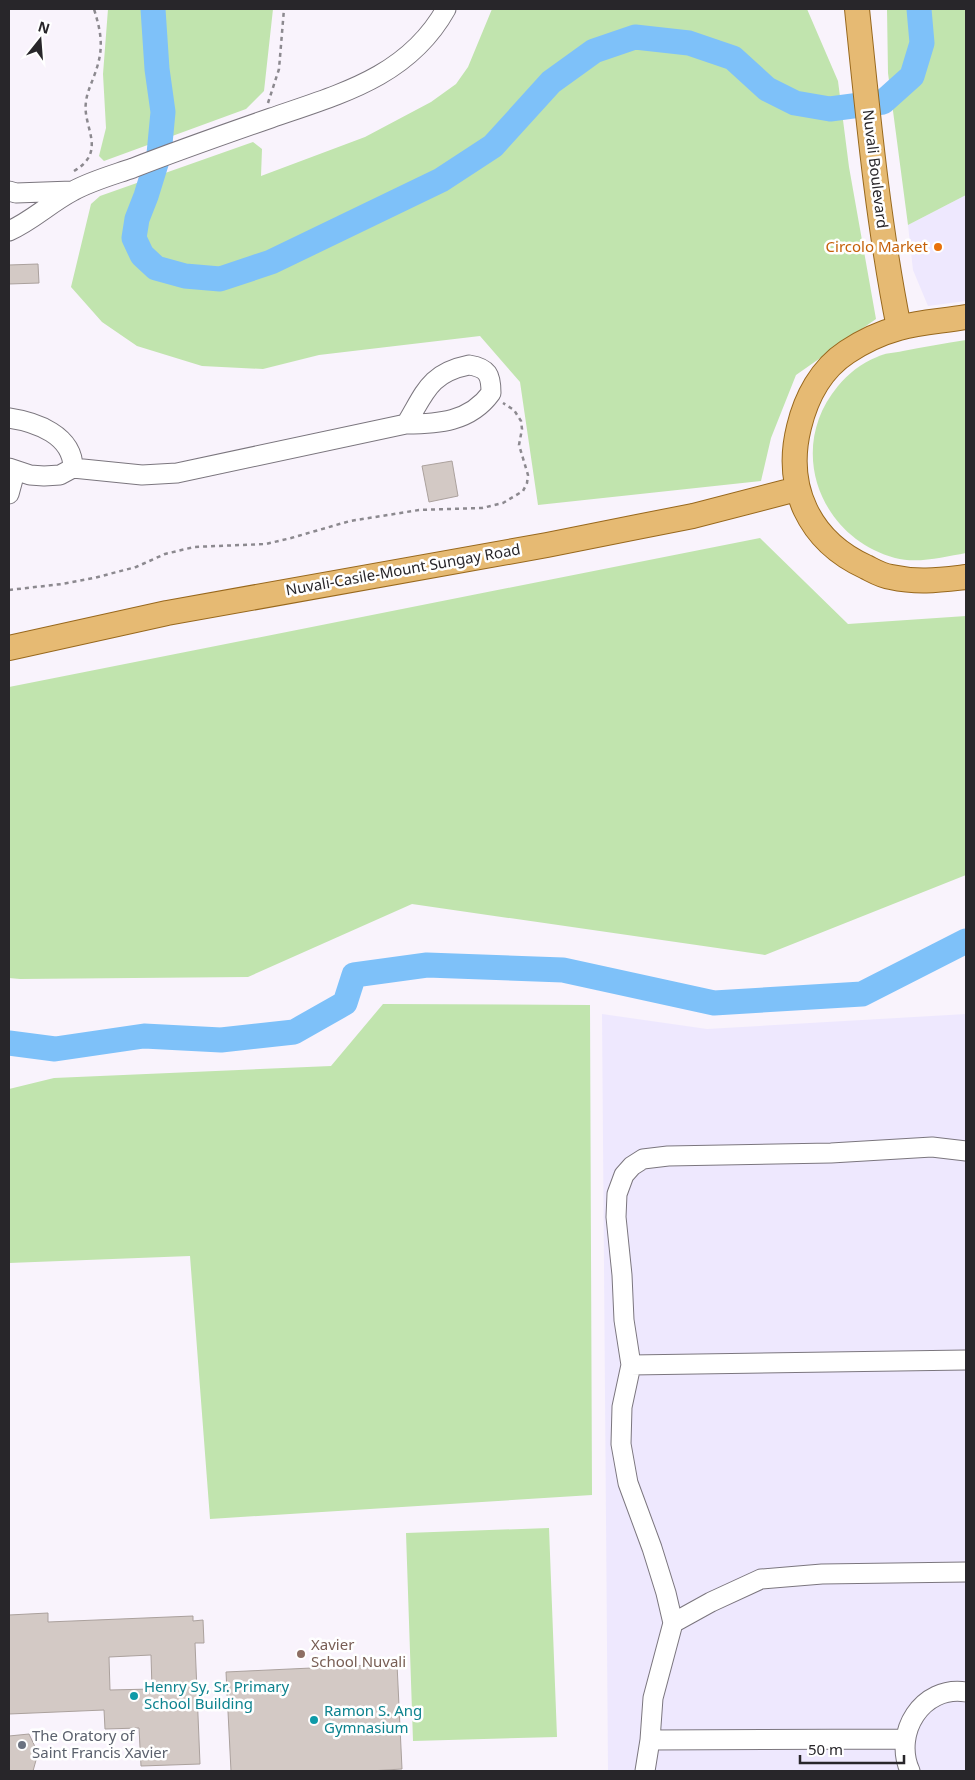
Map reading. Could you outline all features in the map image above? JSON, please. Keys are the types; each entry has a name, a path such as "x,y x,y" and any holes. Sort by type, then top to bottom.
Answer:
{"main road":[{"name":"Nuvali Boulevard","path":"857,9 873,164 899,328"},
{"path":"966,317 899,328 868,340 845,353 813,387 802,414 795,440 794,466 797,489 810,519 826,539 849,559 888,577 926,582 966,577"},
{"name":"Nuvali-Casile-Mount Sungay Road","path":"9,648 167,613 693,516 797,489"}],"street":[{"path":"12,230 30,221 72,191 204,141 328,98 372,80 409,55 426,40 446,9"},
{"path":"12,192 72,191"},
{"path":"12,192 24,202 26,208 24,219 12,230"},
{"path":"9,418 40,426 57,436 71,453 72,468"},
{"path":"9,494 12,470 30,475 52,476 65,473 72,468 142,475 177,473 406,424"},
{"path":"645,1771 650,1740 653,1698 673,1623 666,1592 652,1548 628,1483 621,1444 622,1406 630,1365 624,1320 616,1217 617,1194 624,1175 632,1166 643,1159 668,1156 831,1153 932,1147 966,1151"},
{"path":"630,1365 966,1360"},
{"path":"673,1623 711,1602 761,1579 822,1574 966,1572"},
{"path":"910,1771 905,1760 904,1739 910,1721 923,1705 940,1695 959,1691 966,1692"},
{"path":"650,1740 904,1739"}],"path":[{"path":"73,172 82,166 89,156 92,146 92,135 85,104 102,47 102,37 94,9"},
{"path":"261,121 279,69 284,9"},
{"path":"9,590 94,578 136,567 165,554 194,547 266,544 350,521 419,510 482,508 503,503 523,491 528,475 520,445 521,421 514,410 502,403"}],"shaded area":[{"name":"Circolo Market","path":"966,195 966,301 928,306 913,270 908,225"},
{"path":"602,1014 707,1029 966,1014 966,1771 608,1771"}],"green space":[{"path":"108,9 273,9 264,91 246,109 104,161 99,156 106,128 103,74"},
{"path":"492,9 807,9 838,81 849,167 876,319 796,375 771,438 761,481 538,505 520,382 480,336 319,355 263,369 202,366 137,346 102,322 71,287 91,204 100,196 253,142 262,149 261,176 365,137 431,102 456,84 468,67"},
{"path":"887,9 966,9 966,195 908,225 888,73"},
{"path":"966,340 966,553 921,560 895,558 869,547 847,531 830,511 818,487 813,462 814,436 822,410 838,386 855,369 871,359 886,354"},
{"path":"760,538 848,624 966,616 966,875 765,955 412,904 248,977 9,978 9,687"},
{"path":"383,1004 590,1005 592,1495 210,1519 190,1256 9,1263 9,1089 54,1078 331,1066"},
{"path":"549,1528 557,1737 413,1741 406,1533"}],"building":[{"path":"38,264 39,283 9,284 9,265"},
{"path":"452,461 458,496 429,502 422,466"},
{"name":"Henry Sy, Sr. Primary School Building","path":"48,1613 48,1622 193,1616 193,1621 203,1620 204,1643 195,1643 200,1764 141,1766 139,1728 105,1729 104,1710 9,1714 9,1615","holes":["151,1655 152,1689 110,1690 109,1657"]},
{"name":"Ramon S. Ang Gymnasium","path":"397,1664 402,1769 370,1771 231,1771 226,1672"},
{"name":"The Oratory of Saint Francis Xavier","path":"29,1734 38,1753 33,1771 9,1771 9,1736"}],"waterway":[{"path":"153,9 157,69 163,112 159,154 137,219 134,238 142,255 156,268 185,276 220,279 271,262 441,180 493,146 551,82 594,51 635,37 689,43 733,58 767,89 795,103 830,109 883,102 912,76 922,43 919,9"},
{"path":"9,1043 55,1049 144,1036 221,1040 294,1032 345,1003 354,975 427,965 563,970 714,1003 862,994 966,941"}],"place":[{"name":"Circolo Market","path":"938,247"},
{"name":"Xavier School Nuvali","path":"301,1654"},
{"name":"Henry Sy, Sr. Primary School Building","path":"134,1696"},
{"name":"Ramon S. Ang Gymnasium","path":"314,1720"},
{"name":"The Oratory of Saint Francis Xavier","path":"22,1745"}]}
